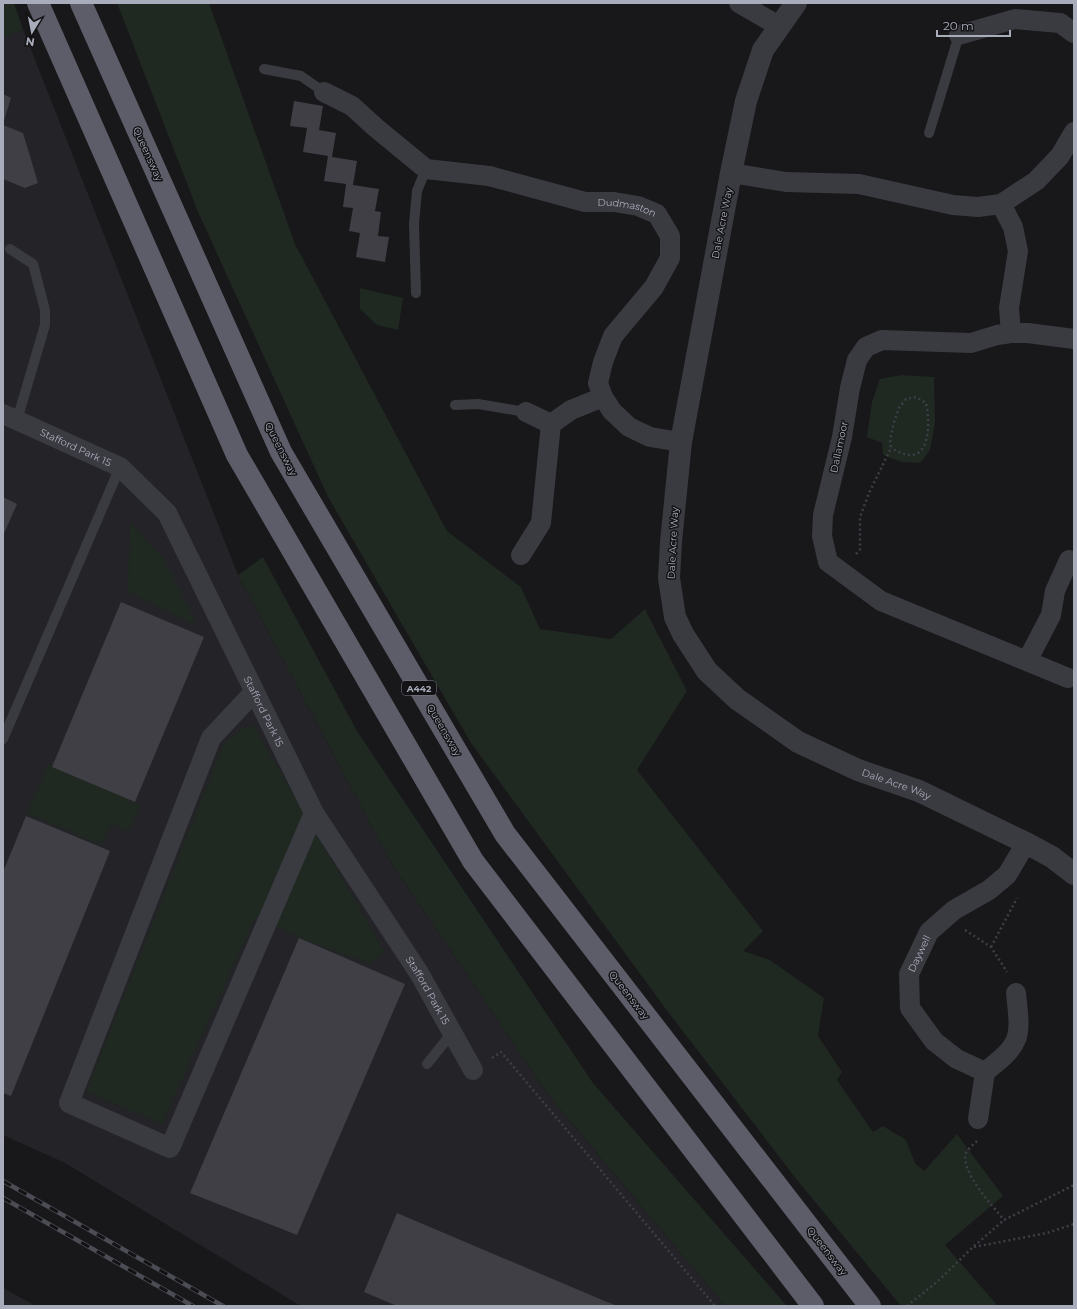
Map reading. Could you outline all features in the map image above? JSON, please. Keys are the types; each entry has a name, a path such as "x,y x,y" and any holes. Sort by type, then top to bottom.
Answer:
{"highway":[{"path":"38,3 237,455 473,861 813,1306"},
{"name":"Queensway","path":"81,3 281,452 505,834 870,1306"}],"street":[{"path":"739,3 780,26"},
{"name":"Dale Acre Way","path":"796,3 763,50 746,101 731,172 681,442 669,578 674,617 707,671 737,699 798,742 858,770 919,791 1026,843 1052,857 1074,874"},
{"path":"959,35 1014,19 1060,23 1074,32"},
{"path":"324,92 352,106 426,169"},
{"path":"731,172 786,182 859,184 953,204 978,207 1001,204 1036,181 1060,156 1074,132"},
{"name":"Dudmaston","path":"426,169 489,176 585,202 614,202 638,206 657,214 670,236 670,258 654,287 613,336 603,362 598,383 603,398 612,411 629,426 650,437 681,442"},
{"path":"1001,204 1013,228 1018,251 1008,308 1010,333"},
{"name":"Dallamoor","path":"1068,678 881,601 828,562 822,536 824,515 842,437 850,388 857,360 866,347 882,340 971,343 997,335 1010,333 1028,333 1074,340"},
{"path":"521,555 541,523 551,424 571,410 603,398"},
{"path":"526,412 551,424"},
{"name":"Stafford Park 15","path":"10,417 120,467 167,512 314,813 418,973 473,1070"},
{"path":"1027,661 1051,615 1055,591 1069,560"},
{"path":"254,692 211,738 69,1103 170,1148 314,813"},
{"name":"Daywell","path":"985,1072 957,1059 934,1040 910,1008 909,974 929,932 954,910 989,890 1007,875 1026,843"},
{"path":"978,1119 985,1072 1008,1054 1017,1039 1020,1024 1016,993"}],"lane":[{"path":"929,133 959,35"},
{"path":"264,69 301,76 324,92"},
{"path":"416,293 415,218 417,191 426,169"},
{"path":"10,249 33,264 45,310 45,325 10,417"},
{"path":"455,405 478,404 526,412"},
{"path":"3,739 120,467"},
{"path":"427,1064 452,1033"}],"path":[{"path":"848,578 856,569 851,561 860,549 860,517 869,493 891,448 890,440 899,408 906,399 916,397 926,403 929,413 923,448 916,454 903,454 891,448"},
{"path":"991,947 1018,895 1007,875"},
{"path":"946,918 991,947 1005,966 1016,993"},
{"path":"473,1070 501,1052 715,1306"},
{"path":"978,1119 977,1141 966,1152 965,1164 978,1186 1004,1220"},
{"path":"907,1306 937,1282 973,1247 1004,1220 1074,1185"},
{"path":"973,1247 1047,1233 1074,1224"}],"shaded area":[{"path":"3,3 14,3 23,29 3,39"},
{"path":"117,3 209,3 295,244 447,531 521,587 540,629 611,639 645,609 687,691 637,770 763,931 743,951 770,960 824,998 818,1036 842,1072 837,1080 873,1132 883,1126 906,1140 915,1163 924,1171 957,1134 1003,1196 945,1245 998,1306 901,1306 797,1180 665,1008 471,743 328,497 198,212"},
{"path":"23,29 238,575 390,861 549,1096 725,1306 301,1306 65,1163 3,1135 3,39"},
{"path":"360,288 403,298 398,330 377,325 360,309"},
{"path":"901,375 934,377 935,423 930,450 920,463 901,462 883,455 882,443 867,437 872,402 880,379"},
{"path":"130,522 166,562 198,626 128,591"},
{"path":"263,557 357,731 593,1083 787,1306 725,1306 549,1096 390,861 238,575"},
{"path":"252,723 385,952 370,964 299,938 256,916 162,1124 86,1092 224,742"},
{"path":"48,764 141,805 129,832 111,824 101,845 27,813"},
{"path":"3,1288 36,1306 3,1306"}],"building":[{"path":"3,94 11,98 3,124"},
{"path":"294,101 323,106 319,130 336,133 332,157 357,161 353,185 379,189 375,211 381,212 378,236 389,237 385,262 356,257 360,233 349,231 353,208 343,207 346,184 324,181 328,156 303,152 307,128 290,126"},
{"path":"3,125 23,133 38,183 25,188 3,179"},
{"path":"3,497 17,504 3,536"},
{"path":"121,602 204,637 135,802 52,767"},
{"path":"26,816 110,851 11,1096 3,1093 3,872"},
{"path":"299,938 405,984 297,1235 190,1193"},
{"path":"397,1213 618,1306 397,1306 364,1292"}],"railway":[{"path":"3,1181 223,1306"},
{"path":"3,1198 193,1306"}]}
